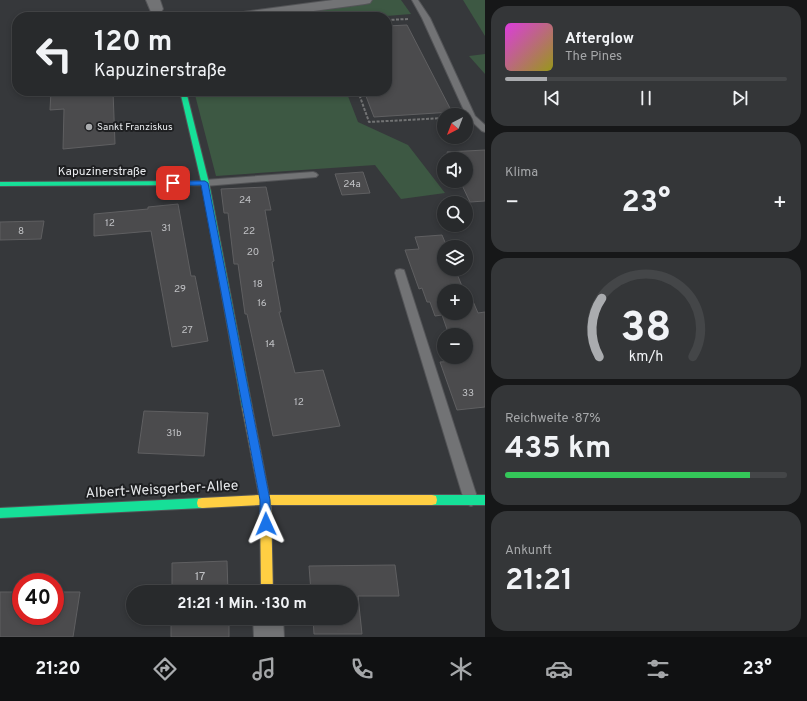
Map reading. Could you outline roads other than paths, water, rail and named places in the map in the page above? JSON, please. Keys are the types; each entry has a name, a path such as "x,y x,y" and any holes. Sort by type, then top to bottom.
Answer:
{"street":[{"path":"274,12 365,0"},
{"path":"184,96 205,183 265,500 267,585"},
{"name":"Kapuzinerstraße","path":"0,184 205,183"},
{"name":"Albert-Weisgerber-Allee","path":"0,513 265,500 485,500"},
{"path":"268,625 269,637"}],"lane":[{"path":"415,0 426,18 471,117 485,129"},
{"path":"205,183 313,175"},
{"path":"400,273 470,500"}],"place":[{"name":"Sankt Franziskus","path":"89,127"}]}
